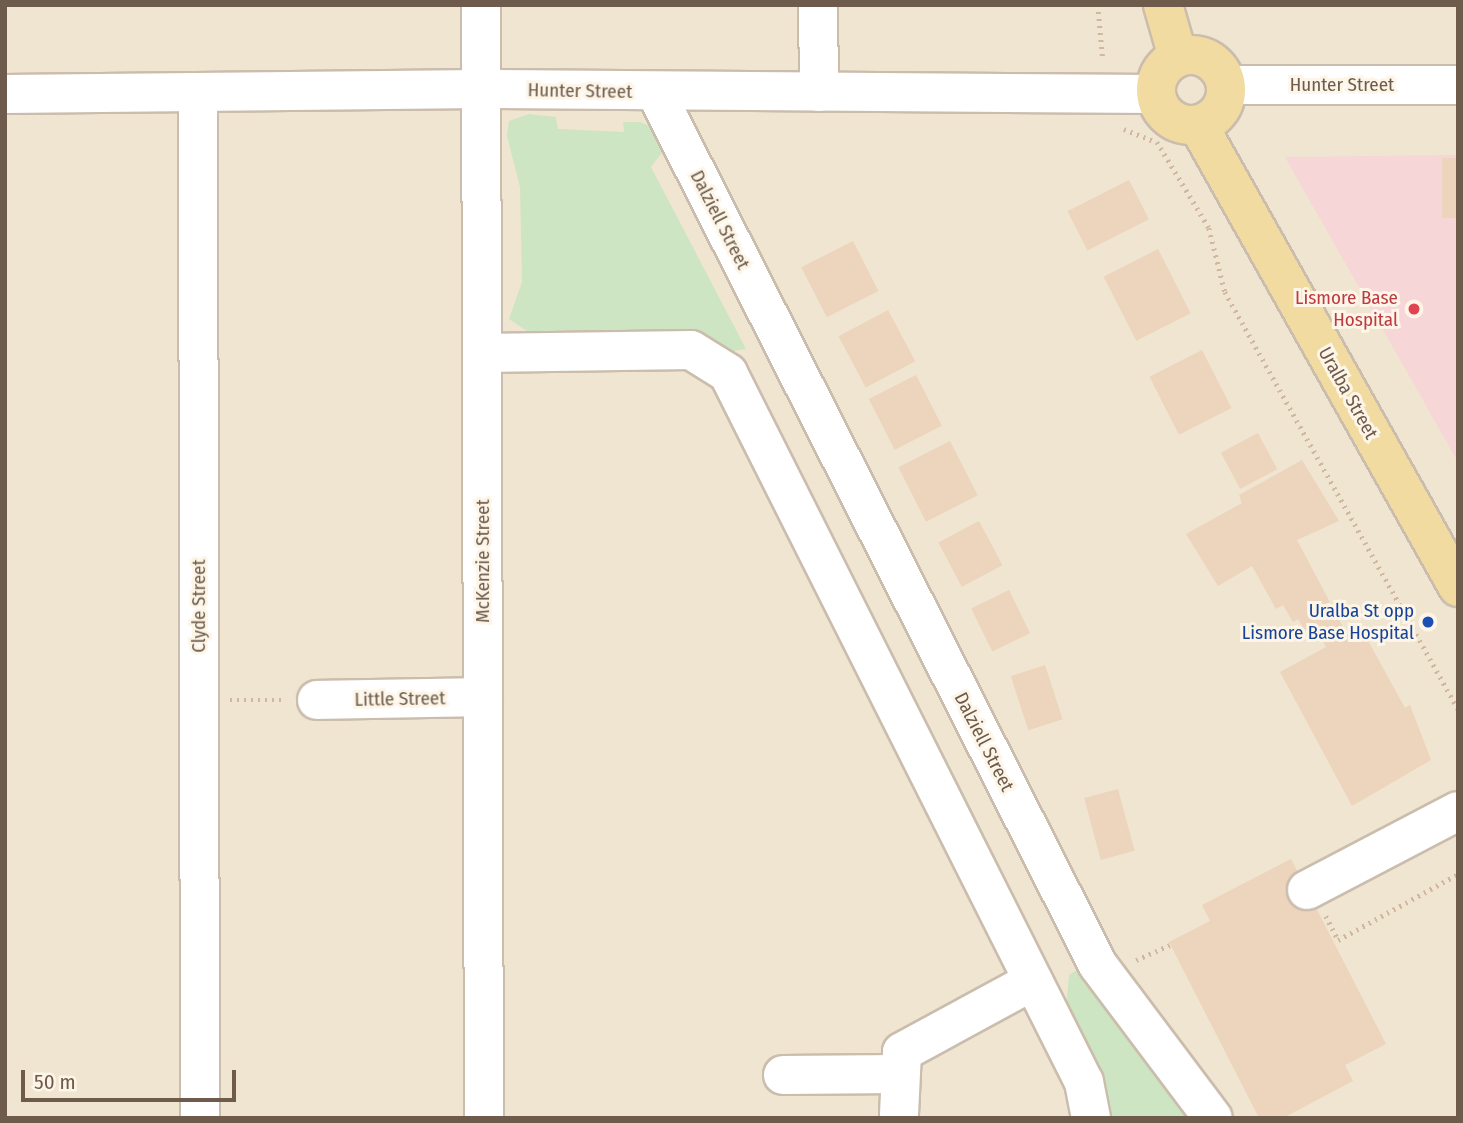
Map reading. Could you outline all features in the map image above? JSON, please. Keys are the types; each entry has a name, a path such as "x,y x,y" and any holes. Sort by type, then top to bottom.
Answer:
{"main road":[{"path":"1163,5 1178,57"},
{"path":"1178,57 1209,60 1226,85 1223,106 1198,125 1175,122 1156,94 1161,72 1178,57"},
{"name":"Uralba Street","path":"1198,125 1458,587"}],"street":[{"name":"McKenzie Street","path":"481,5 484,1118"},
{"path":"818,5 819,92"},
{"name":"Hunter Street","path":"1226,85 1458,85"},
{"name":"Hunter Street","path":"5,94 481,89 656,93 1156,94"},
{"name":"Dalziell Street","path":"656,93 1098,965 1213,1118"},
{"name":"Clyde Street","path":"198,94 200,1118"},
{"path":"728,373 784,348"},
{"path":"482,354 691,350 728,373 1084,1082 1091,1118"},
{"name":"Little Street","path":"317,700 483,697"},
{"path":"1315,901 1458,811"},
{"path":"899,1114 902,1052 911,1044 1033,981"},
{"path":"783,1075 899,1074"}],"path":[{"path":"1098,5 1104,70"},
{"path":"1118,124 1157,142 1209,228 1225,292 1458,709"},
{"path":"199,700 317,700"},
{"path":"1315,901 1338,940 1458,874"},
{"path":"1128,964 1170,945"}],"shaded area":[{"path":"5,5 1458,5 1458,1118 5,1118"},
{"name":"Lismore Base Hospital","path":"1458,155 1458,462 1285,157"}],"green space":[{"path":"529,114 556,117 558,129 624,132 623,122 640,122 659,130 669,143 651,167 746,349 733,351 704,338 536,337 509,319 522,282 520,187 507,136 509,121"},
{"path":"1084,965 1199,1118 1109,1118 1066,1009 1069,975"}],"building":[{"path":"1442,158 1458,158 1458,218 1442,218"},
{"path":"1129,180 1149,219 1087,251 1068,211"},
{"path":"853,241 878,291 827,317 801,267"},
{"path":"1158,249 1191,313 1136,341 1104,277"},
{"path":"888,310 915,361 866,388 839,336"},
{"path":"1202,350 1232,408 1179,435 1149,377"},
{"path":"916,375 942,426 895,450 869,399"},
{"path":"1258,433 1277,469 1240,489 1221,453"},
{"path":"950,441 978,495 926,522 898,467"},
{"path":"1302,460 1339,521 1297,540 1351,642 1366,637 1405,708 1410,705 1431,760 1352,806 1280,672 1326,647 1321,637 1313,627 1305,631 1298,619 1293,622 1283,605 1276,609 1252,566 1218,586 1186,534 1242,503 1239,495"},
{"path":"979,521 1002,565 962,587 938,543"},
{"path":"1009,590 1030,633 992,652 971,608"},
{"path":"1045,665 1063,719 1028,730 1011,676"},
{"path":"1118,789 1135,851 1101,860 1084,798"},
{"path":"1291,859 1386,1044 1345,1065 1353,1081 1283,1118 1259,1118 1169,942 1210,921 1202,905"}],"place":[{"name":"Lismore Base Hospital","path":"1414,309"},
{"name":"Uralba St opp Lismore Base Hospital","path":"1428,622"}]}
